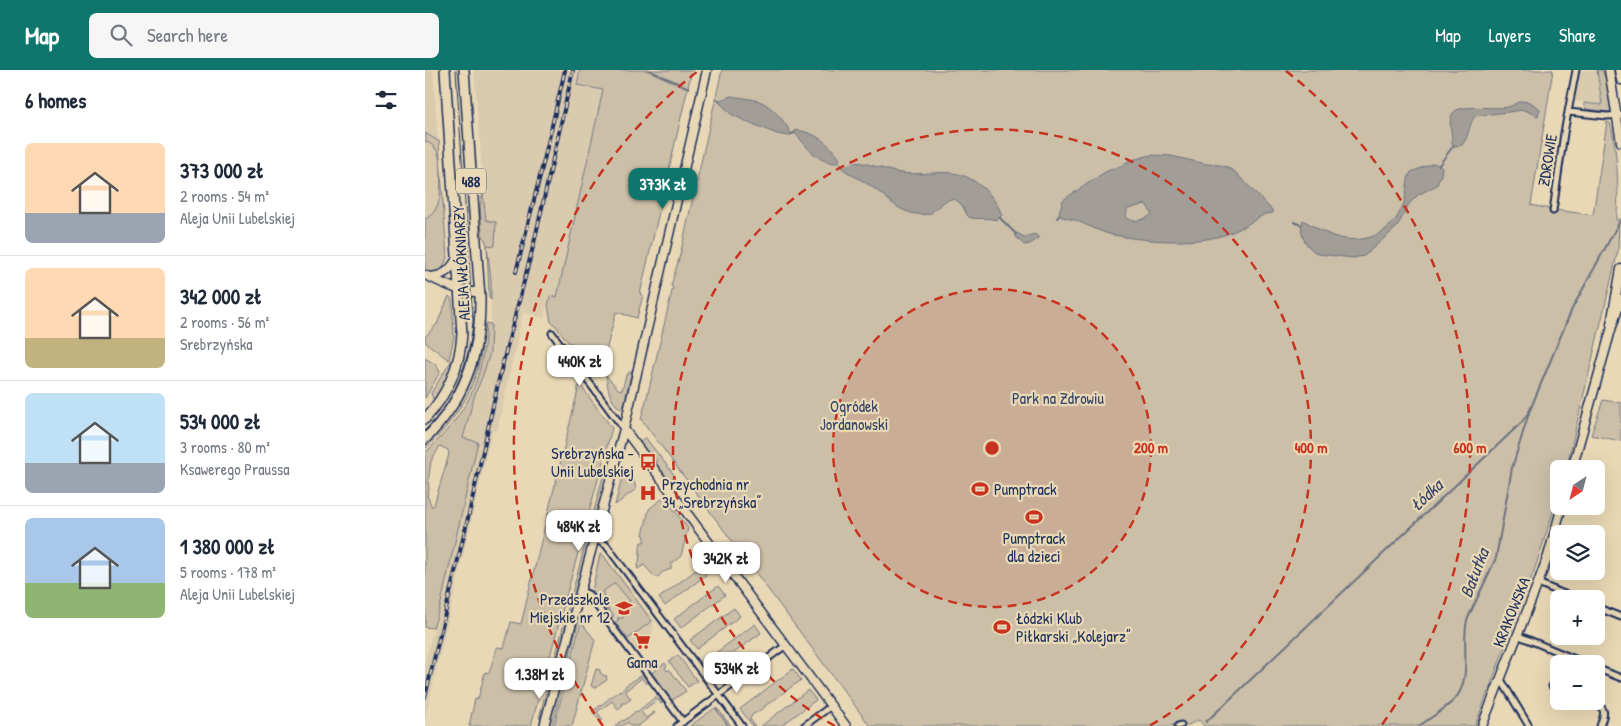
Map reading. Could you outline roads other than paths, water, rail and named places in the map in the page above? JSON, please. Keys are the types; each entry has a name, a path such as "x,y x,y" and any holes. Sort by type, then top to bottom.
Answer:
{"main road":[{"name":"ALEJA WŁÓKNIARZY","path":"425,419 444,394 451,379 459,356 462,328 445,70"},
{"name":"ALEJA WŁÓKNIARZY","path":"425,439 449,412 461,392 469,374 478,335 480,292 464,70"}],"street":[{"path":"544,726 623,429 707,70"},
{"name":"ZDROWIE","path":"1553,211 1576,70"},
{"path":"1609,70 1619,115 1621,142"},
{"path":"1619,70 1621,80"},
{"path":"1568,112 1607,116 1619,115"},
{"path":"427,276 441,275 447,272 458,257"},
{"path":"1611,330 1612,312 1621,270"},
{"path":"427,276 460,290 480,292"},
{"path":"1575,460 1621,299"},
{"path":"552,332 846,726"},
{"name":"KRAKOWSKA","path":"1482,726 1538,583 1559,515"},
{"path":"594,539 606,545 742,726"},
{"path":"1538,583 1555,590"},
{"path":"580,591 588,594 683,722"},
{"path":"1605,611 1621,617"},
{"path":"1517,635 1565,655"},
{"path":"677,726 785,645"},
{"path":"1605,672 1621,678"},
{"path":"1500,678 1529,726"},
{"path":"804,726 831,706"},
{"path":"1599,726 1604,712 1603,710"}],"waterway":[{"path":"648,70 689,88"},
{"path":"715,99 719,100"},
{"path":"791,134 795,133"},
{"path":"1439,165 1454,145"},
{"path":"838,162 841,165"},
{"path":"1057,218 1060,215"},
{"path":"999,217 1016,234"},
{"name":"Łódka","path":"1206,722 1522,422 1530,410 1572,309 1621,219"},
{"path":"1294,222 1301,225"},
{"name":"Bałutka","path":"1419,726 1441,711 1460,692 1465,672 1465,630 1467,620 1496,558 1512,468 1529,413"}],"tram line":[{"path":"425,430 445,407 459,380 468,352 473,322 456,70"}],"railway":[{"path":"516,272 565,70"},
{"path":"425,697 501,370 534,243 573,70"}],"place":[{"name":"Srebrzyńska - Unii Lubelskiej","path":"648,462"},
{"name":"Pumptrack","path":"980,489"},
{"name":"Przychodnia nr 34 „Srebrzyńska”","path":"648,493"},
{"name":"Pumptrack dla dzieci","path":"1034,517"},
{"name":"Przedszkole Miejskie nr 12","path":"624,608"},
{"name":"Łódzki Klub Piłkarski „Kolejarz”","path":"1002,627"},
{"name":"Gama","path":"642,641"}],"park label":[{"name":"Park na Zdrowiu","path":"1058,398"},
{"name":"Ogródek Jordanowski","path":"854,415"}]}
